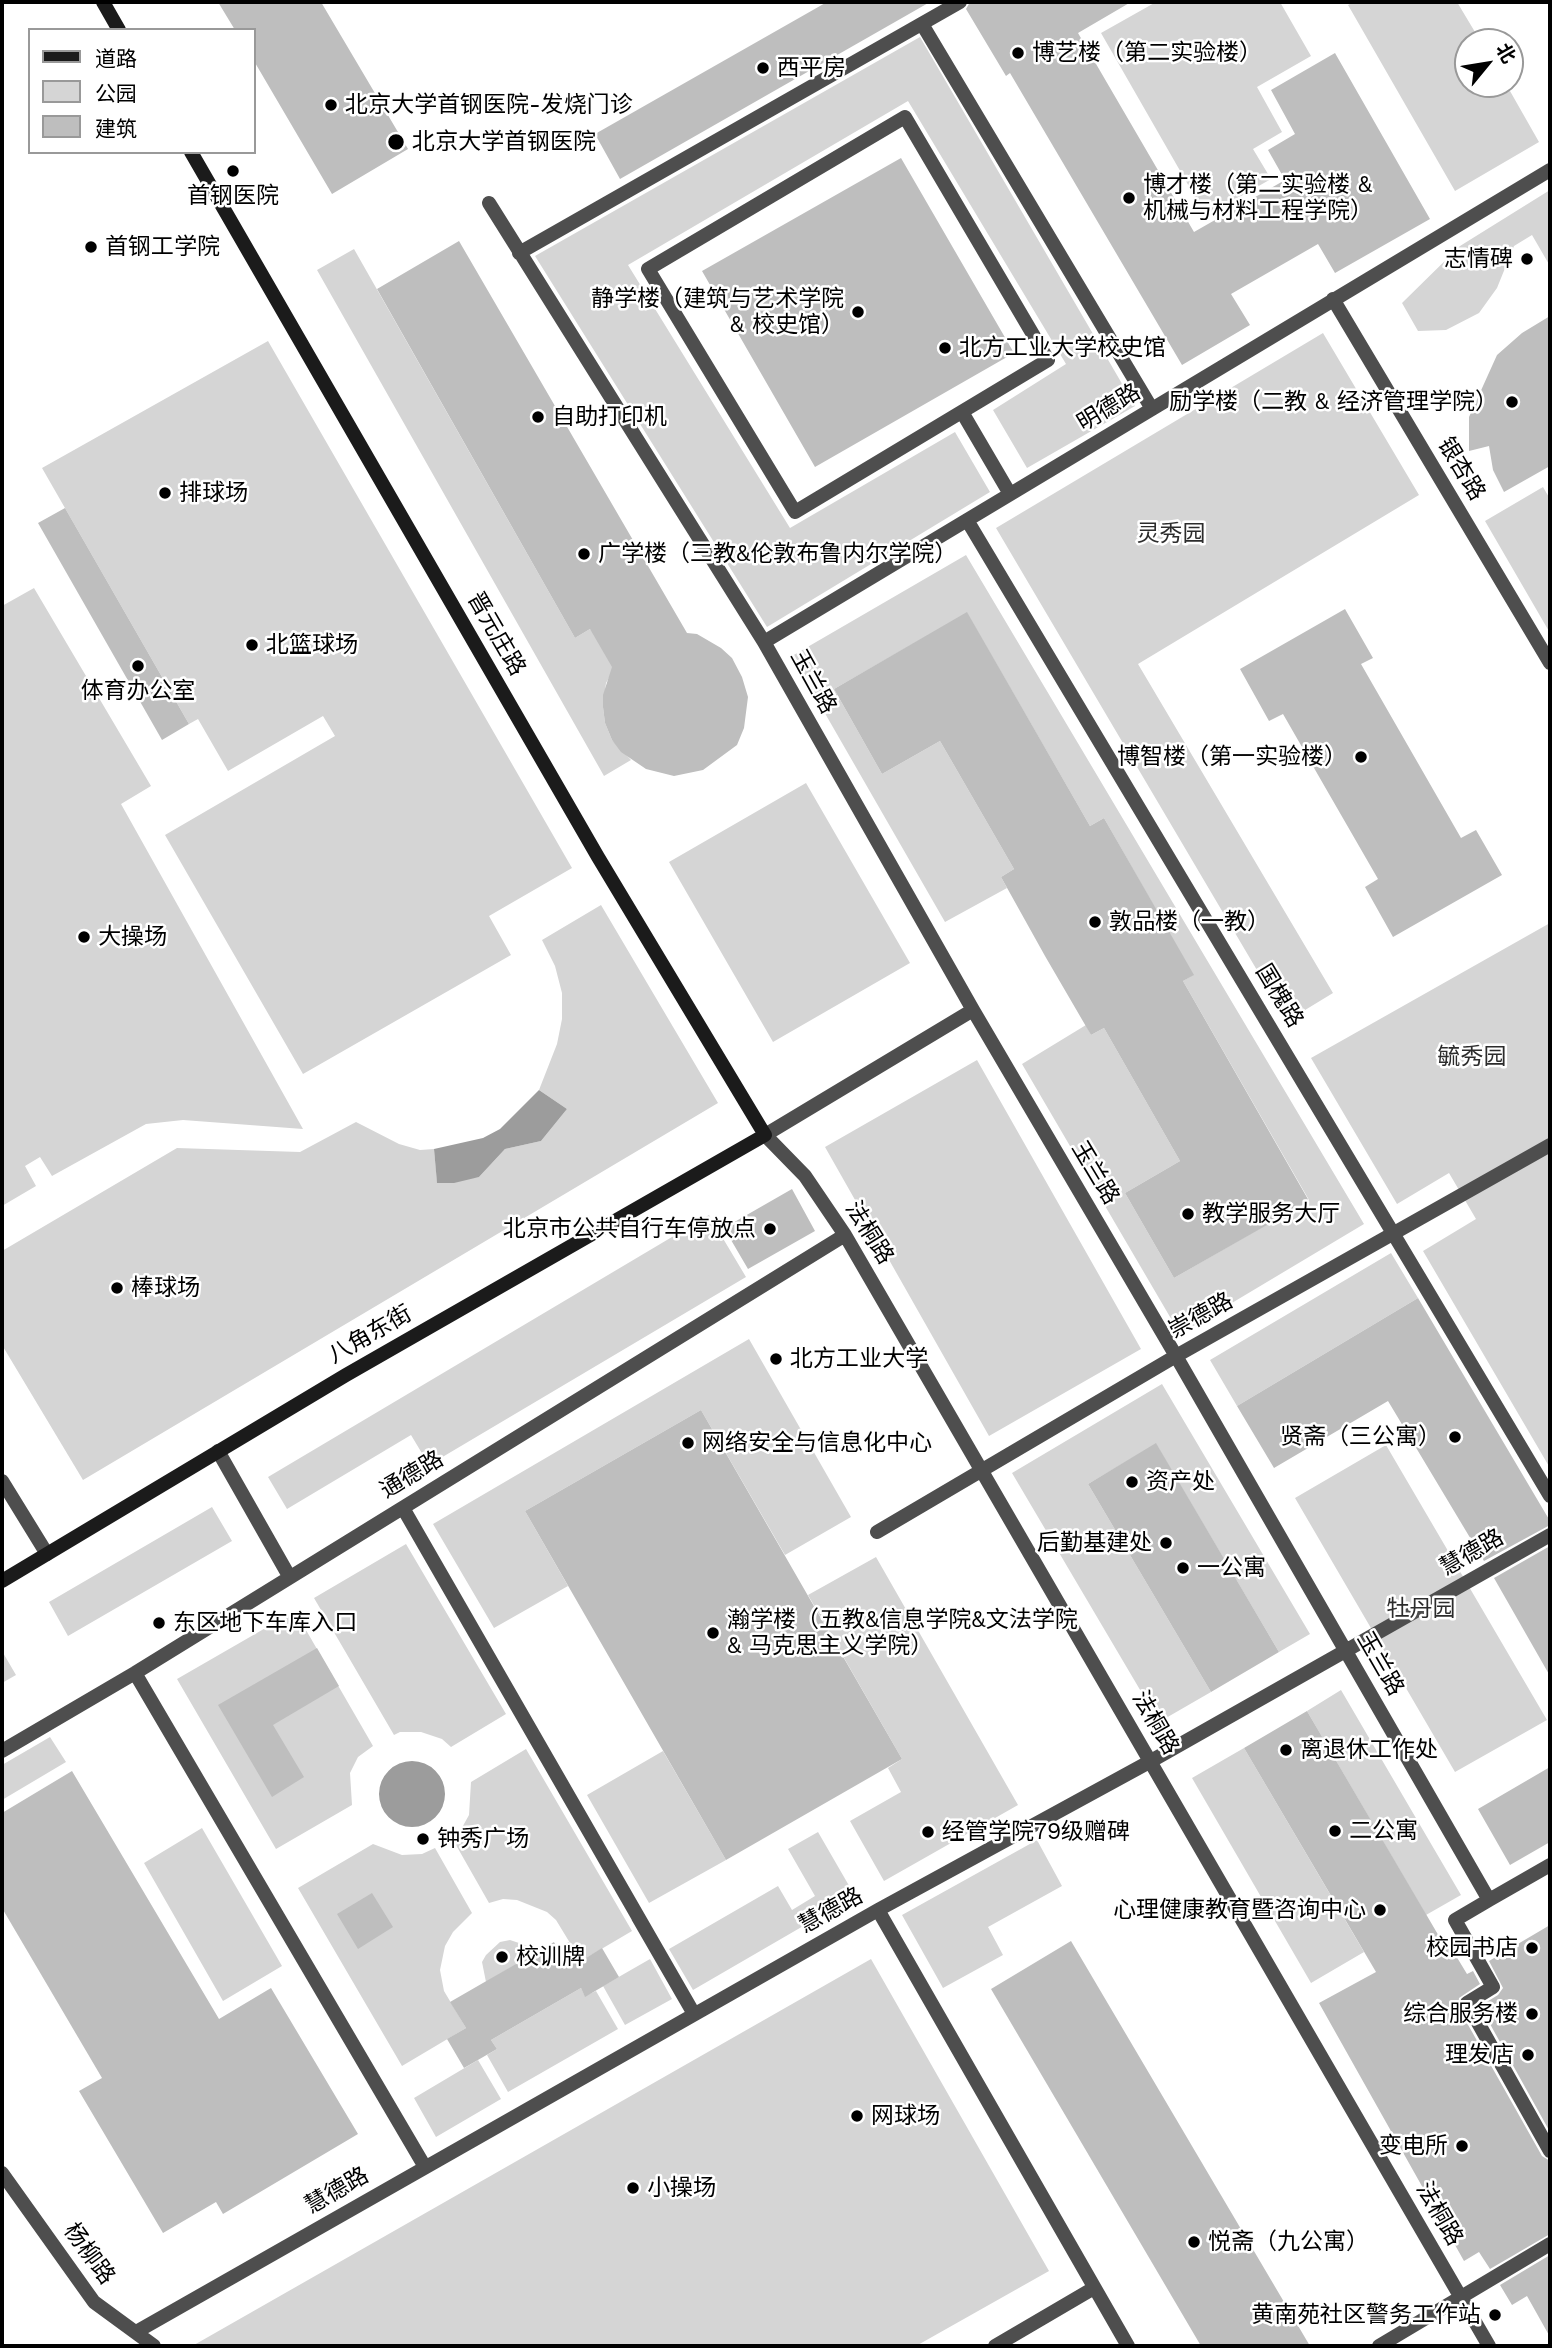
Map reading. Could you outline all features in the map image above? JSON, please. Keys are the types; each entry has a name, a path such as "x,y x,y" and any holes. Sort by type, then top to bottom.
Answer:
{"street":[{"path":"103,2 118,28"},
{"path":"520,253 960,2"},
{"path":"922,24 1152,409"},
{"path":"905,117 1048,359 962,412 795,512 648,269 905,117"},
{"name":"晋元庄路","path":"192,154 592,845 765,1135"},
{"name":"明德路","path":"764,642 1550,170"},
{"name":"玉兰路","path":"489,203 764,642 973,1010 1177,1356 1489,1900"},
{"name":"银杏路","path":"1333,299 1550,663"},
{"path":"962,412 1010,494"},
{"name":"国槐路","path":"967,520 1550,1496"},
{"path":"765,1135 973,1010"},
{"name":"法桐路","path":"765,1135 805,1176 845,1235 1489,2346"},
{"name":"八角东街","path":"2,1581 218,1451 610,1222 765,1135"},
{"name":"崇德路","path":"877,1532 1177,1356 1550,1145"},
{"name":"通德路","path":"2,1751 135,1673 845,1235"},
{"path":"218,1451 289,1576"},
{"path":"2,1481 47,1554"},
{"path":"403,1508 694,2014"},
{"name":"慧德路","path":"136,2332 878,1910 1151,1761 1550,1535"},
{"path":"135,1673 425,2167"},
{"path":"1550,1865 1455,1920 1493,1987 1467,2003 1550,2151"},
{"path":"878,1910 1128,2346"},
{"path":"638,1917 694,2014"},
{"name":"杨柳路","path":"2,2173 94,2302 154,2346"},
{"path":"1379,2346 1550,2244"},
{"path":"995,2346 1094,2288"}],"green space":[{"path":"1156,2 1280,2 1311,56 1257,87 1282,132 1253,149 1271,179 1206,216 1101,33"},
{"path":"1354,2 1457,2 1473,28 1454,28 1454,98 1514,98 1539,142 1455,191 1348,5"},
{"path":"920,37 1135,406 1027,468 993,410 1066,364 908,101 628,265 790,528 955,432 990,492 767,627 535,256"},
{"path":"1550,190 1550,266 1532,235 1514,246 1497,288 1479,313 1446,330 1418,331 1402,303 1460,246"},
{"path":"354,249 575,638 590,629 622,655 606,683 603,707 605,723 612,740 631,760 604,776 317,270"},
{"name":"灵秀园","path":"1323,333 1419,495 1138,664 1333,993 1287,1021 996,528"},
{"path":"268,341 572,868 489,916 511,955 303,1074 165,835 335,736 323,716 228,771 198,719 189,724 42,468"},
{"path":"1543,487 1550,499 1550,633 1485,521"},
{"path":"966,555 1364,1224 1180,1334 1022,1064 1086,1025 1091,1035 1104,1028 1180,1161 1125,1193 1174,1278 1309,1200 1183,981 1193,975 1104,818 1090,826 967,613 834,689 882,774 940,741 1014,869 1001,877 1007,888 945,922 792,656"},
{"name":"大操场","path":"34,588 151,786 121,804 303,1129 183,1120 146,1124 52,1176 40,1157 25,1166 36,1186 2,1206 2,606"},
{"path":"806,783 910,963 773,1042 669,862"},
{"path":"601,905 718,1103 83,1480 2,1345 2,1251 177,1148 300,1152 356,1122 399,1144 420,1150 434,1149 437,1182 479,1177 505,1149 541,1141 567,1109 539,1090 557,1044 562,1019 562,993 555,966 542,940"},
{"name":"毓秀园","path":"1550,923 1550,1468 1423,1251 1476,1219 1449,1173 1397,1204 1311,1058"},
{"path":"977,1060 1141,1349 989,1436 825,1147"},
{"path":"709,1215 746,1277 429,1465 411,1435 287,1509 268,1477"},
{"path":"1391,1253 1418,1298 1237,1406 1210,1360"},
{"path":"749,1339 851,1517 785,1555 701,1410 525,1511 568,1586 494,1628 433,1524"},
{"path":"1162,1384 1310,1634 1279,1652 1156,1444 1088,1484 1211,1692 1159,1722 1012,1473"},
{"name":"牡丹园","path":"1386,1445 1547,1720 1455,1772 1295,1498"},
{"path":"212,1507 232,1541 68,1636 49,1602"},
{"path":"406,1544 506,1714 451,1747 442,1739 421,1732 400,1732 394,1735 314,1598"},
{"path":"876,1557 1018,1805 884,1881 850,1821 901,1792 888,1768 902,1759 808,1595"},
{"path":"295,1611 373,1746 358,1757 350,1773 352,1805 276,1849 177,1679"},
{"path":"2,1651 16,1675 2,1683"},
{"path":"1341,1690 1461,1895 1426,1915 1307,1711"},
{"path":"50,1737 66,1762 2,1800 2,1765"},
{"path":"1244,1748 1364,1952 1311,1983 1192,1778"},
{"path":"526,1749 632,1931 581,1961 556,1920 547,1912 517,1900 503,1899 489,1903 452,1838 459,1833 469,1815 471,1782"},
{"path":"663,1751 726,1860 649,1903 587,1795"},
{"path":"202,1828 282,1966 223,2001 144,1863"},
{"path":"818,1832 855,1896 693,1990 669,1949 778,1886 792,1910 815,1896 788,1849"},
{"path":"1037,1840 1062,1886 988,1927 1003,1955 943,1988 902,1915"},
{"path":"373,1844 402,1855 422,1854 435,1848 472,1913 453,1932 445,1946 440,1970 444,1991 466,2028 402,2066 298,1888"},
{"path":"510,1940 528,1946 535,1953 486,1982 482,1962 486,1955 500,1942"},
{"path":"650,1959 672,1999 625,2025 603,1986"},
{"path":"871,1959 1049,2271 916,2346 194,2345"},
{"path":"581,1988 585,1996 596,1991 618,2029 508,2092 487,2055 497,2049 491,2040"},
{"path":"478,2060 501,2099 436,2137 414,2098"}],"shaded area":[{"path":"539,1090 567,1109 541,1141 505,1149 479,1177 454,1183 437,1183 434,1149 483,1138 500,1129"},
{"path":"412,1761 435,1771 445,1794 435,1817 412,1827 389,1817 379,1794 389,1771"}],"building":[{"name":"北京大学首钢医院-发烧门诊","path":"218,2 321,2 408,149 332,194 256,64 256,28 234,28"},
{"name":"西平房","path":"827,2 930,2 620,179 595,134"},
{"path":"970,2 1131,2 1078,33 1194,232 1285,180 1268,150 1295,134 1271,90 1335,53 1430,219 1335,273 1318,244 1231,294 1250,325 1182,365 1010,73 1006,76 966,9"},
{"name":"静学楼（建筑与艺术学院 & 校史馆）","path":"901,158 1014,353 815,467 702,271"},
{"name":"广学楼（三教&伦敦布鲁内尔学院）","path":"459,241 687,633 697,634 721,648 732,658 742,677 748,697 744,728 737,745 703,770 674,776 646,769 621,752 612,740 605,723 603,695 612,667 590,629 575,638 377,289"},
{"name":"励学楼（二教 & 经济管理学院）","path":"1550,316 1550,466 1504,492 1493,470 1489,446 1469,451 1469,417 1497,355 1522,333"},
{"name":"体育办公室","path":"65,508 189,724 162,740 38,523"},
{"name":"博智楼（第一实验楼）","path":"1345,609 1373,658 1361,664 1461,838 1476,830 1502,875 1393,937 1365,887 1378,879 1283,714 1269,721 1240,669"},
{"name":"敦品楼（一教）","path":"967,612 1090,826 1104,818 1194,975 1183,981 1309,1201 1174,1278 1125,1193 1180,1161 1104,1028 1091,1035 1045,956 1001,877 1014,869 940,741 882,774 834,689"},
{"name":"北京市公共自行车停放点","path":"792,1189 815,1231 748,1269 724,1228"},
{"name":"贤斋（三公寓）","path":"1418,1298 1550,1521 1550,1525 1484,1561 1388,1401 1274,1468 1237,1406"},
{"name":"瀚学楼（五教&信息学院&文法学院 & 马克思主义学院）","path":"701,1410 902,1759 726,1860 525,1511"},
{"name":"一公寓","path":"1156,1443 1279,1652 1211,1692 1088,1484"},
{"path":"1550,1546 1550,1676 1494,1578"},
{"path":"317,1648 339,1686 273,1725 304,1777 272,1797 218,1705"},
{"path":"1307,1711 1440,1938 1444,1936 1467,1974 1473,1971 1480,1984 1459,1998 1458,2007 1542,2156 1550,2161 1550,2234 1490,2269 1479,2252 1464,2261 1319,2003 1376,1972 1244,1748"},
{"path":"1550,1767 1550,1842 1510,1865 1478,1809"},
{"path":"72,1771 219,2019 271,1988 358,2134 223,2214 216,2202 163,2233 79,2091 102,2078 2,1908 2,1813"},
{"path":"372,1893 393,1927 358,1949 337,1914"},
{"name":"综合服务楼","path":"1550,1925 1550,2132 1480,2006 1498,1995 1503,1988 1489,1961"},
{"name":"悦斋（九公寓）","path":"1071,1941 1310,2346 1201,2346 991,1989"},
{"path":"554,1942 557,1948 569,1942 581,1961 602,1948 619,1977 585,1997 581,1988 491,2040 497,2049 464,2068 447,2039 466,2028 450,2002"},
{"path":"1550,2255 1550,2337 1527,2296 1512,2305 1500,2285"}],"place":[{"name":"博艺楼（第二实验楼）","path":"1018,53"},
{"name":"西平房","path":"763,68"},
{"name":"北京大学首钢医院-发烧门诊","path":"331,105"},
{"name":"北京大学首钢医院","path":"396,142"},
{"name":"首钢医院","path":"233,171"},
{"name":"博才楼（第二实验楼 & 机械与材料工程学院）","path":"1129,198"},
{"name":"首钢工学院","path":"91,247"},
{"name":"志情碑","path":"1527,259"},
{"name":"静学楼（建筑与艺术学院 & 校史馆）","path":"858,312"},
{"name":"北方工业大学校史馆","path":"945,348"},
{"name":"励学楼（二教 & 经济管理学院）","path":"1512,402"},
{"name":"自助打印机","path":"538,417"},
{"name":"排球场","path":"165,493"},
{"name":"广学楼（三教&伦敦布鲁内尔学院）","path":"584,554"},
{"name":"北篮球场","path":"252,645"},
{"name":"体育办公室","path":"138,666"},
{"name":"博智楼（第一实验楼）","path":"1361,757"},
{"name":"敦品楼（一教）","path":"1095,922"},
{"name":"大操场","path":"84,937"},
{"name":"教学服务大厅","path":"1188,1214"},
{"name":"北京市公共自行车停放点","path":"770,1229"},
{"name":"棒球场","path":"117,1288"},
{"name":"北方工业大学","path":"776,1359"},
{"name":"贤斋（三公寓）","path":"1455,1437"},
{"name":"网络安全与信息化中心","path":"688,1443"},
{"name":"资产处","path":"1132,1482"},
{"name":"后勤基建处","path":"1166,1543"},
{"name":"一公寓","path":"1183,1568"},
{"name":"东区地下车库入口","path":"159,1623"},
{"name":"瀚学楼（五教&信息学院&文法学院 & 马克思主义学院）","path":"713,1633"},
{"name":"离退休工作处","path":"1286,1750"},
{"name":"二公寓","path":"1335,1831"},
{"name":"经管学院79级赠碑","path":"928,1832"},
{"name":"钟秀广场","path":"423,1839"},
{"name":"心理健康教育暨咨询中心","path":"1380,1910"},
{"name":"校园书店","path":"1532,1948"},
{"name":"校训牌","path":"502,1957"},
{"name":"综合服务楼","path":"1532,2014"},
{"name":"理发店","path":"1528,2055"},
{"name":"网球场","path":"857,2116"},
{"name":"变电所","path":"1462,2146"},
{"name":"小操场","path":"633,2188"},
{"name":"悦斋（九公寓）","path":"1194,2242"},
{"name":"黄南苑社区警务工作站","path":"1495,2315"}]}
